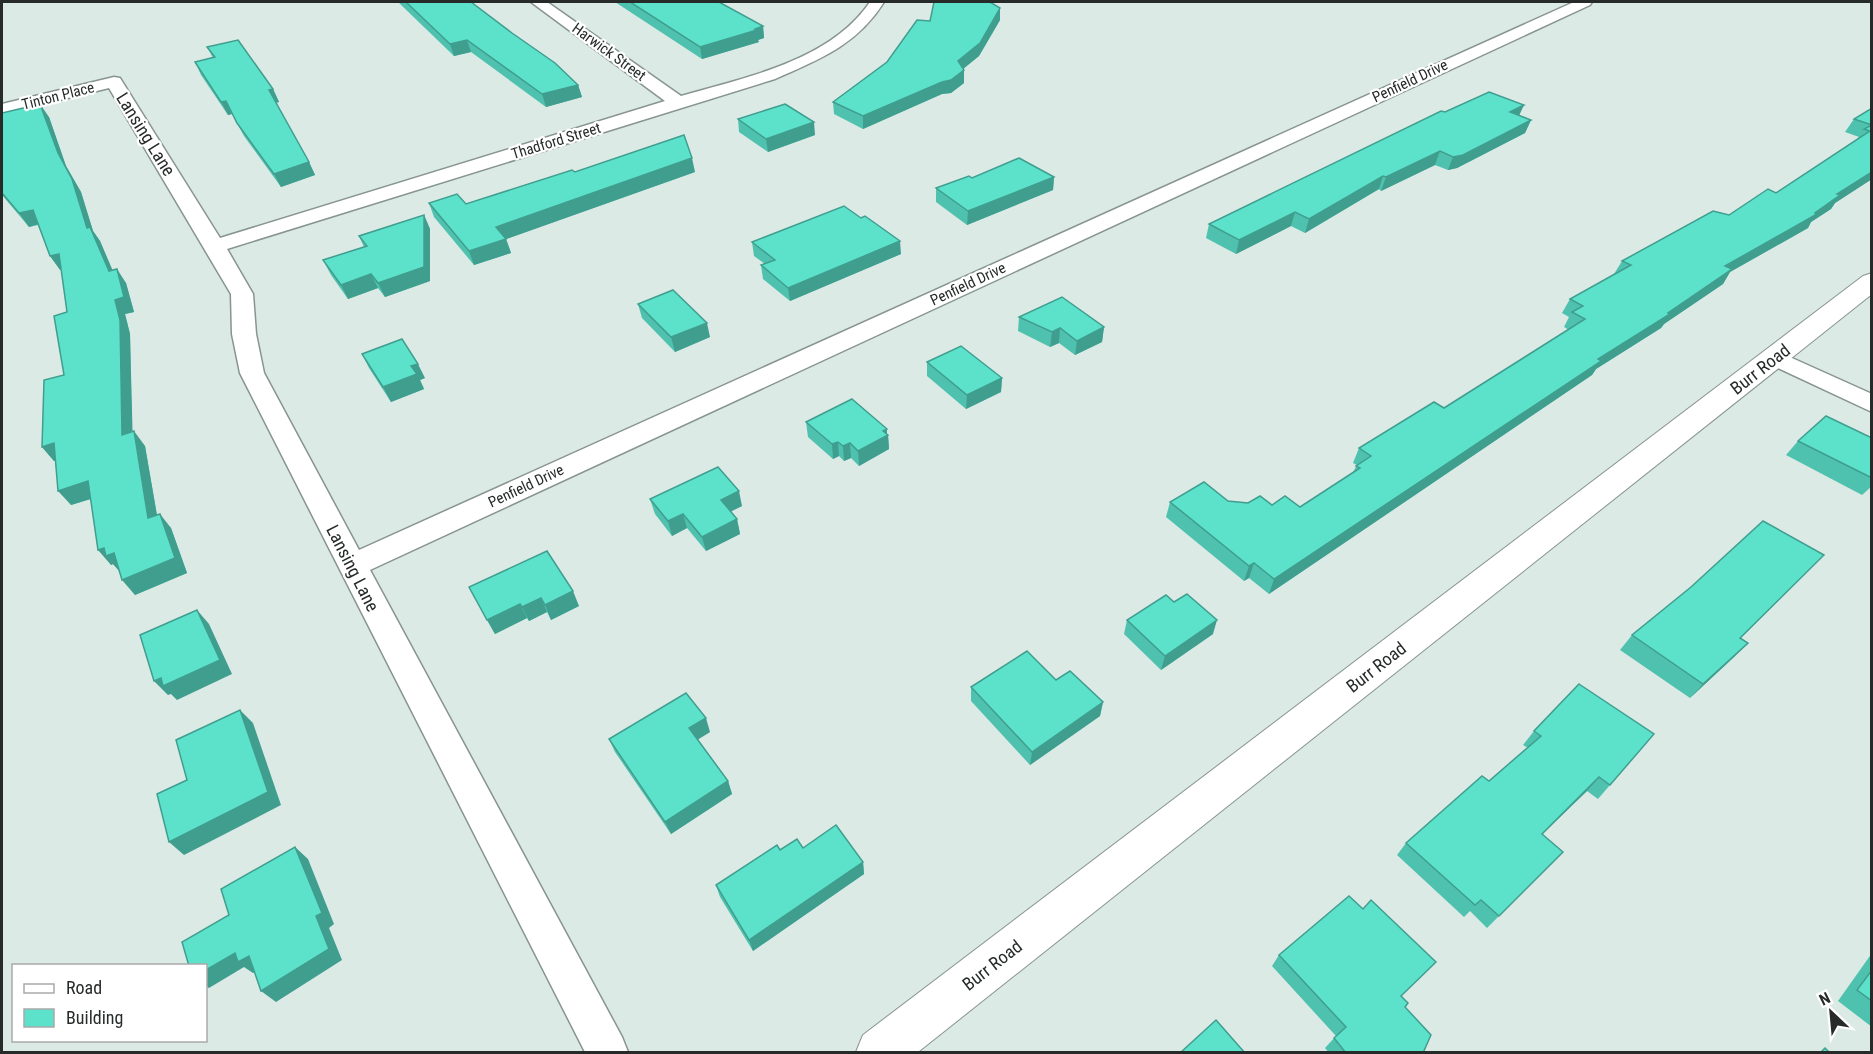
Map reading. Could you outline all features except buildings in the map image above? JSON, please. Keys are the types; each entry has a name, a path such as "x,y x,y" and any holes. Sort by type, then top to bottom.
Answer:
{"street":[{"name":"Harwick Street","path":"538,2 679,103"},
{"name":"Thadford Street","path":"215,246 769,75 814,56 849,35 870,15 876,2"},
{"name":"Penfield Drive","path":"351,566 1585,2"},
{"name":"Lansing Lane","path":"114,82 242,294 244,334 252,373 607,1053"},
{"name":"Tinton Place","path":"2,110 114,82"},
{"name":"Burr Road","path":"880,1053 1872,281"},
{"path":"1774,357 1872,404"}]}
